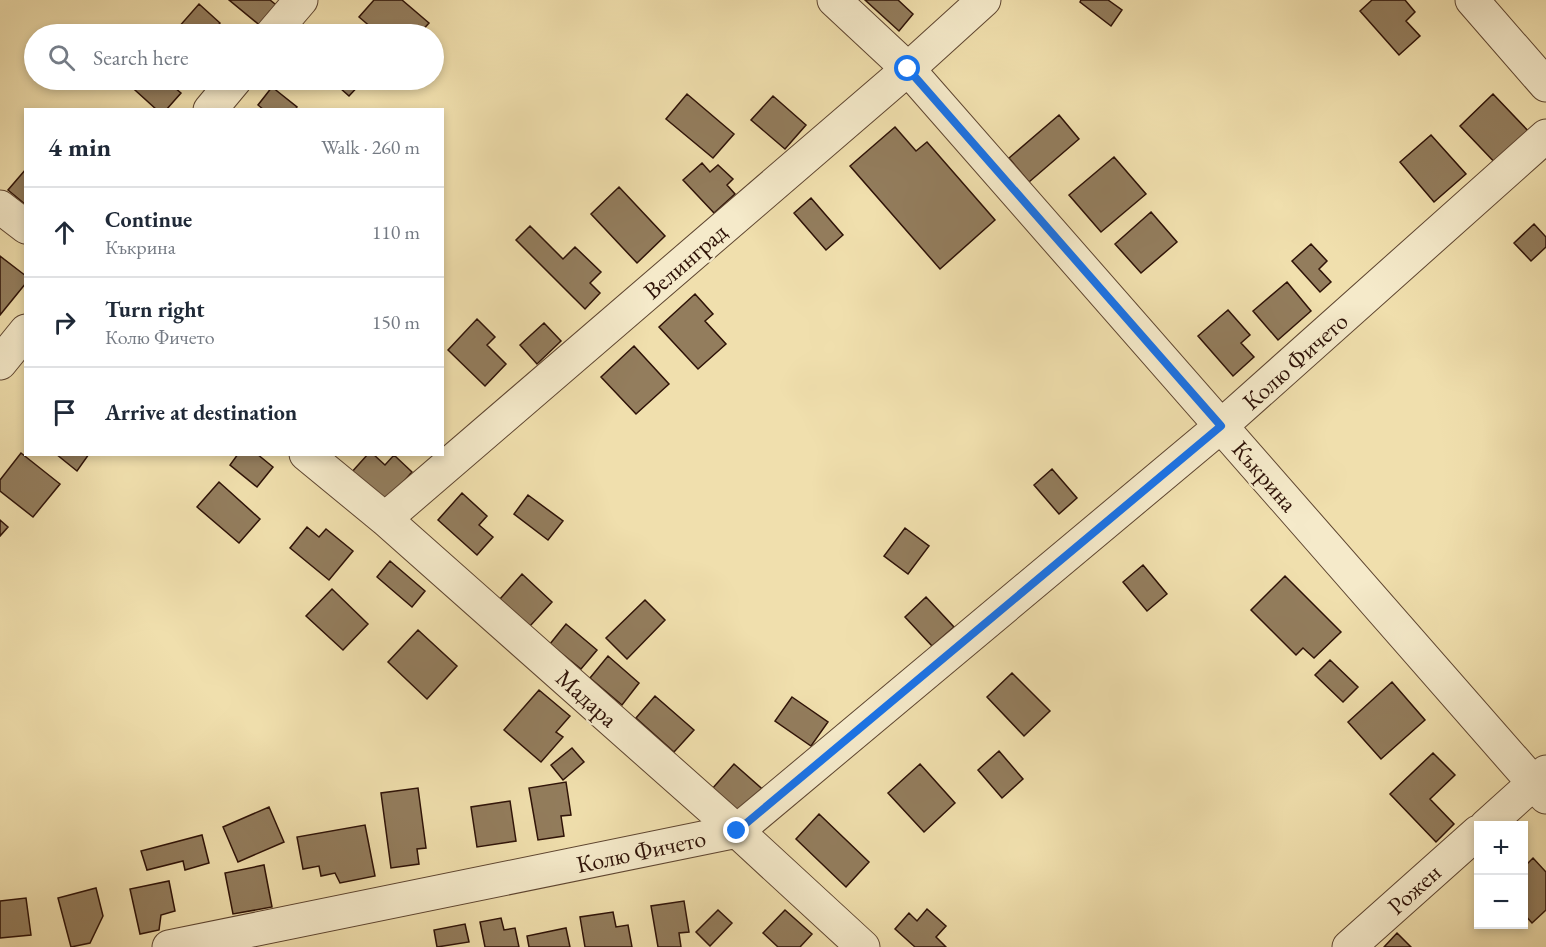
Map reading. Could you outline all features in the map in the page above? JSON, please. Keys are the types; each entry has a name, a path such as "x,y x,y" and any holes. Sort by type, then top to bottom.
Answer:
{"street":[{"path":"281,24 301,0"},
{"name":"Къкрина","path":"834,0 908,69 1221,426 1542,784"},
{"name":"Велинград","path":"385,519 908,69 984,0"},
{"path":"1472,0 1546,85"},
{"path":"212,108 227,90"},
{"name":"Колю Фичето","path":"169,947 737,831 1221,426 1546,136"},
{"path":"0,207 24,225"},
{"path":"0,363 24,334"},
{"name":"Мадара","path":"308,456 385,519 737,831 863,947"},
{"path":"1491,821 1542,784"},
{"name":"Рожен","path":"1349,947 1474,836"}],"building":[{"path":"229,0 270,0 280,8 266,24 258,24"},
{"path":"374,0 402,0 429,23 367,24 359,17"},
{"path":"865,0 898,0 913,14 899,31"},
{"path":"1081,0 1108,0 1122,10 1111,26 1080,2"},
{"path":"1372,0 1405,0 1415,12 1406,21 1420,36 1399,55 1360,11"},
{"path":"199,4 220,23 219,24 181,24"},
{"path":"135,90 177,90 181,93 168,108 155,108"},
{"path":"270,90 276,90 297,107 262,108 258,105"},
{"path":"342,90 355,90 349,96"},
{"path":"687,94 734,134 713,158 666,119"},
{"path":"1493,94 1533,136 1500,168 1460,126"},
{"path":"773,96 806,125 785,149 751,120"},
{"path":"1059,115 1079,139 1029,182 1009,158"},
{"path":"895,127 916,151 927,142 995,220 940,269 850,166"},
{"path":"1431,135 1466,174 1434,202 1400,162"},
{"path":"1114,157 1146,194 1101,232 1069,195"},
{"path":"702,163 710,172 718,165 733,179 727,185 735,194 714,213 683,180"},
{"path":"24,171 24,203 8,190"},
{"path":"619,187 665,236 637,263 591,214"},
{"path":"811,198 843,235 826,250 794,213"},
{"path":"1151,212 1177,242 1141,273 1115,244"},
{"path":"1534,224 1546,237 1546,247 1531,261 1514,243"},
{"path":"530,226 563,259 575,247 601,272 590,283 600,293 585,309 516,240"},
{"path":"1311,244 1327,261 1319,269 1331,282 1320,292 1292,261"},
{"path":"0,256 24,274 24,285 0,315"},
{"path":"1287,282 1311,311 1278,340 1253,311"},
{"path":"695,294 713,314 705,321 726,344 698,369 659,327"},
{"path":"1228,310 1250,335 1241,343 1254,357 1233,376 1198,336"},
{"path":"477,319 495,337 487,345 506,364 485,386 448,350"},
{"path":"544,323 561,341 537,364 520,345"},
{"path":"634,346 669,384 636,414 601,377"},
{"path":"21,453 60,484 33,517 0,491 0,480"},
{"path":"58,456 88,456 77,471"},
{"path":"237,456 259,456 273,467 257,487 230,465"},
{"path":"366,456 375,456 385,465 395,456 412,472 385,503 351,473"},
{"path":"1052,469 1077,498 1059,514 1034,485"},
{"path":"219,482 260,519 239,543 197,507"},
{"path":"462,493 487,516 479,525 493,537 477,555 438,520"},
{"path":"528,495 563,521 548,540 514,514"},
{"path":"0,520 8,527 0,536"},
{"path":"307,527 319,537 326,529 353,551 329,580 290,548"},
{"path":"905,528 929,546 908,574 884,556"},
{"path":"390,561 425,591 412,607 377,577"},
{"path":"1143,565 1167,594 1147,611 1123,582"},
{"path":"522,574 552,602 530,626 500,599"},
{"path":"1285,576 1341,632 1314,658 1303,648 1296,655 1251,610"},
{"path":"332,589 368,624 343,650 306,616"},
{"path":"926,597 954,627 932,646 905,617"},
{"path":"645,600 665,620 627,659 606,638"},
{"path":"566,624 597,650 581,669 550,644"},
{"path":"418,630 457,666 427,699 388,662"},
{"path":"608,656 639,683 622,705 590,678"},
{"path":"1330,660 1358,687 1343,702 1315,675"},
{"path":"1012,673 1050,711 1024,736 987,697"},
{"path":"1392,682 1425,720 1381,759 1348,722"},
{"path":"539,690 570,716 556,732 563,737 541,762 504,730"},
{"path":"655,696 694,730 674,752 636,718"},
{"path":"792,697 828,722 811,746 775,721"},
{"path":"572,748 584,762 563,780 551,765"},
{"path":"999,751 1023,779 1002,798 978,770"},
{"path":"1433,753 1455,775 1430,799 1454,824 1436,842 1390,794"},
{"path":"734,764 768,794 745,819 712,789"},
{"path":"920,764 955,803 924,832 888,793"},
{"path":"566,782 571,815 561,816 564,836 538,840 529,788"},
{"path":"418,788 426,848 417,849 419,864 391,868 381,793"},
{"path":"510,801 516,841 477,847 471,807"},
{"path":"269,807 284,842 238,862 223,827"},
{"path":"819,814 869,862 846,887 796,839"},
{"path":"365,825 375,876 340,883 335,873 321,876 319,866 303,869 297,837"},
{"path":"202,835 209,863 185,870 183,861 147,870 141,851"},
{"path":"1533,858 1546,872 1546,910 1532,923 1528,918 1528,863"},
{"path":"264,865 272,907 233,914 225,873"},
{"path":"169,881 175,911 161,915 159,930 140,934 130,889"},
{"path":"96,888 103,916 90,943 71,947 58,898"},
{"path":"26,898 31,935 0,938 0,901"},
{"path":"684,901 689,932 679,933 681,947 658,947 651,906"},
{"path":"927,909 946,926 936,937 946,947 915,947 895,929 909,913 917,921"},
{"path":"718,910 732,923 710,946 696,932"},
{"path":"785,910 812,934 800,947 778,947 763,933"},
{"path":"613,912 616,927 628,925 632,947 585,947 580,917"},
{"path":"501,918 504,930 515,928 519,947 485,947 480,922"},
{"path":"465,924 469,942 437,947 434,930"},
{"path":"566,928 570,947 529,947 527,936"},
{"path":"1397,933 1411,947 1384,947"}],"route":[{"path":"737,831 1221,426 908,69"}]}
